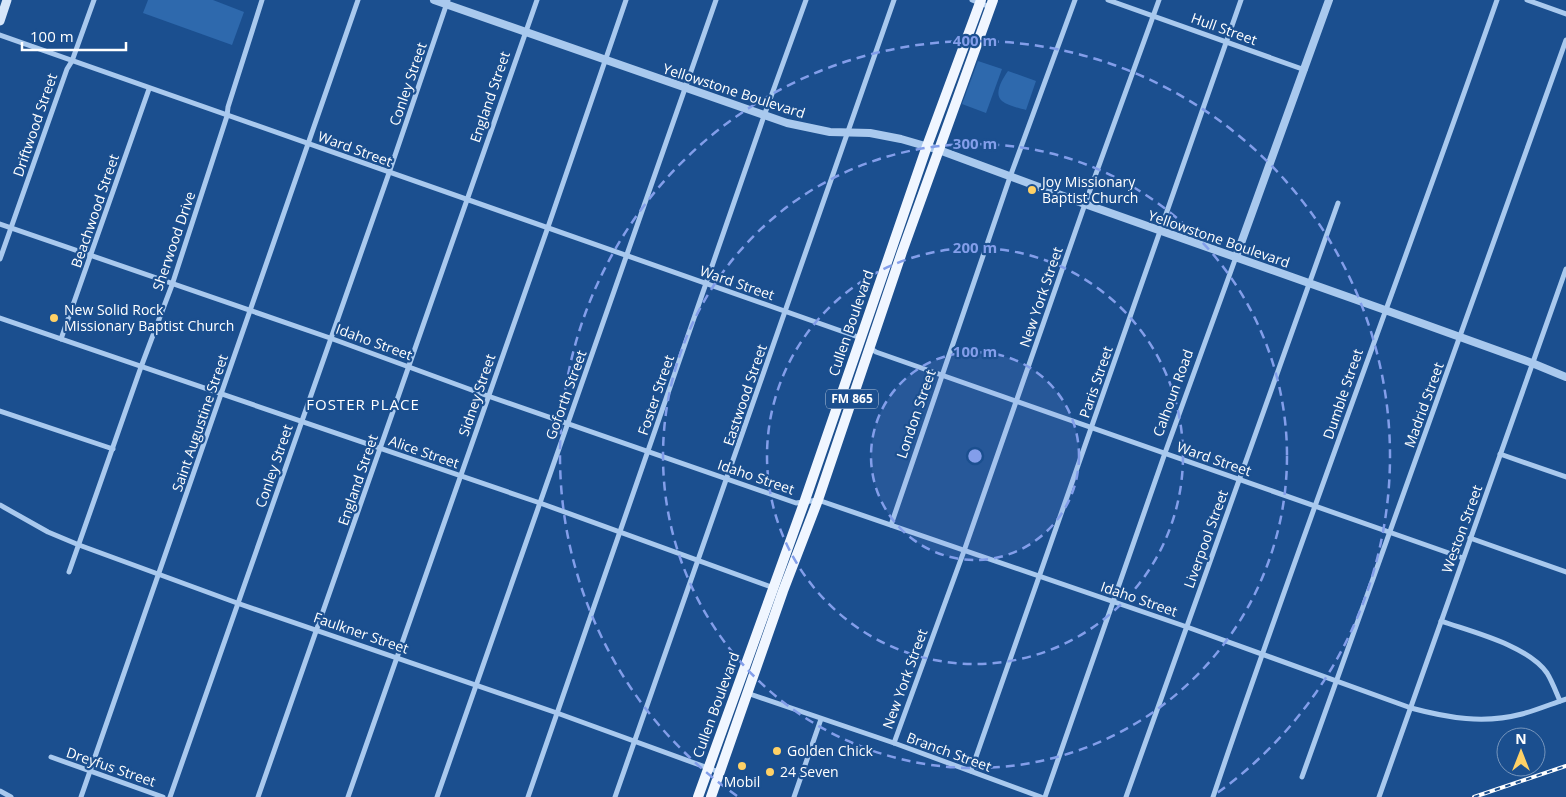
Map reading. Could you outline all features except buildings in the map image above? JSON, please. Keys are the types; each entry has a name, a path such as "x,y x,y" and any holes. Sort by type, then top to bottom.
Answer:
{"main road":[{"path":"0,20 7,0"},
{"name":"Cullen Boulevard","path":"711,797 783,591 818,500 869,348 927,146 978,1"},
{"name":"Cullen Boulevard","path":"698,797 772,587 804,503 860,337 939,150 991,3"},
{"path":"832,421 843,425"}],"street":[{"name":"Driftwood Street","path":"0,258 67,69 72,62 94,0"},
{"name":"Sherwood Drive","path":"69,572 172,285 227,116 228,107 262,0"},
{"name":"Saint Augustine Street","path":"81,797 358,0"},
{"name":"Yellowstone Boulevard","path":"434,0 448,2 525,32 764,116 811,129 830,132 850,131 886,136 927,146 1532,363 1566,377"},
{"name":"England Street","path":"258,797 536,0"},
{"name":"Sidney Street","path":"348,797 626,0"},
{"name":"Goforth Street","path":"437,797 716,0"},
{"name":"Foster Street","path":"528,797 806,0"},
{"name":"Eastwood Street","path":"615,797 850,131 894,0"},
{"name":"London Street","path":"891,525 1010,177 1075,0"},
{"name":"Hull Street","path":"1108,0 1305,70"},
{"name":"New York Street","path":"894,744 1159,0"},
{"name":"Paris Street","path":"971,771 1241,0"},
{"name":"Calhoun Road","path":"1045,797 1165,453 1329,0"},
{"name":"Dumble Street","path":"1213,797 1262,655 1497,0"},
{"path":"1528,0 1566,14"},
{"path":"978,1 991,3"},
{"name":"Conley Street","path":"170,797 448,2"},
{"name":"Ward Street","path":"0,36 466,201 548,227 860,337 869,348 876,352 1463,558"},
{"name":"Madrid Street","path":"1302,777 1566,40"},
{"name":"Beachwood Street","path":"61,339 149,89"},
{"name":"Liverpool Street","path":"1126,797 1338,203"},
{"name":"Idaho Street","path":"0,224 250,312 330,338 488,396 796,503 818,500 1187,627 1411,708 1446,717 1484,720 1523,714 1566,699"},
{"name":"Weston Street","path":"1379,797 1532,363 1564,282 1566,269"},
{"name":"Alice Street","path":"0,318 540,503 783,591"},
{"path":"0,411 113,449"},
{"path":"1500,454 1566,477"},
{"name":"Faulkner Street","path":"0,505 48,532 158,575 557,713 719,772"},
{"path":"1470,538 1566,572"},
{"path":"1441,621 1515,648 1528,655 1547,673 1560,701"},
{"name":"Branch Street","path":"736,690 1041,797"},
{"path":"794,797 821,719"},
{"name":"Dreyfus Street","path":"51,757 163,797"},
{"path":"0,791 11,797"}],"shaded area":[{"path":"148,0 213,0 244,12 232,45 143,13"},
{"path":"978,61 1002,69 986,113 962,104"},
{"path":"1008,71 1036,81 1026,110 1007,104 999,98 1000,86"}],"railway":[{"path":"1474,797 1566,766"}],"place":[{"name":"Joy Missionary Baptist Church","path":"1032,190"},
{"name":"New Solid Rock Missionary Baptist Church","path":"54,318"},
{"name":"Golden Chick","path":"777,751"},
{"name":"Mobil","path":"742,766"},
{"name":"24 Seven","path":"770,772"}],"district":[{"name":"FOSTER PLACE","path":"363,405"}]}
